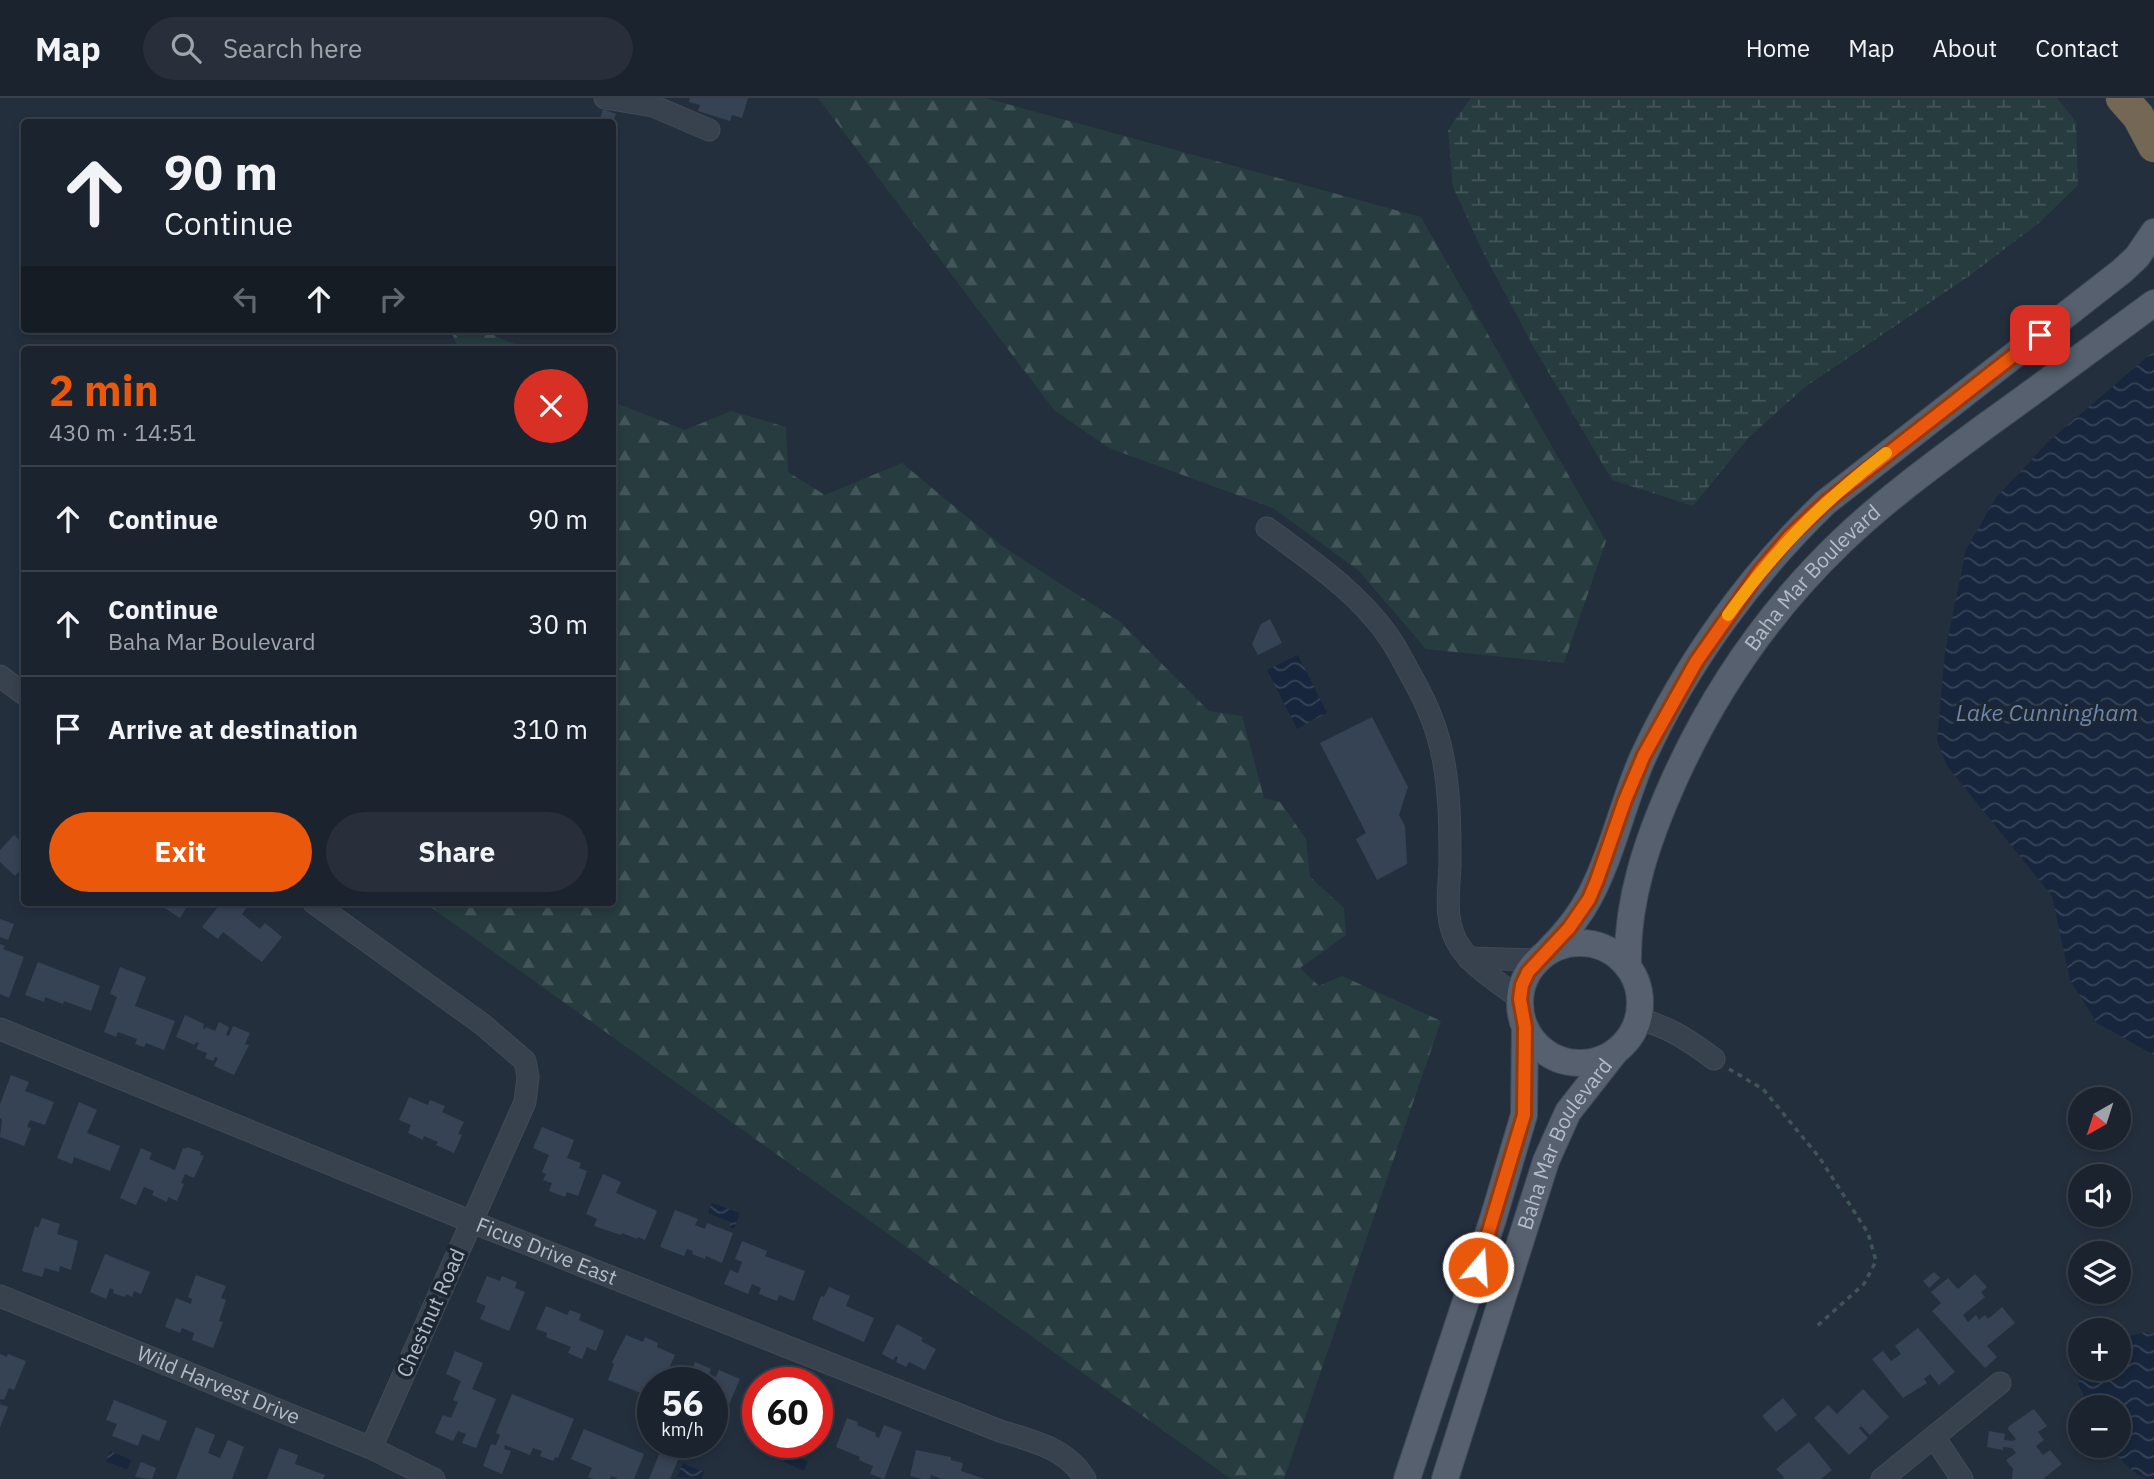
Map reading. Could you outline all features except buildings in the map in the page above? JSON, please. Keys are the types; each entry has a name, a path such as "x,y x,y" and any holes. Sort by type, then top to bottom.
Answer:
{"highway":[{"path":"2122,98 2138,116 2154,146"}],"main road":[{"name":"Baha Mar Boulevard","path":"1543,956 1569,928 1589,899 1625,800 1668,709 1715,634 1760,571 1790,536 1826,502 1870,465 2103,286 2137,257 2154,232"},
{"name":"Baha Mar Boulevard","path":"1628,967 1631,905 1649,843 1667,796 1722,690 1775,616 1840,543 1902,488 2154,303"},
{"path":"1569,944 1591,944 1618,956 1628,967 1640,996 1638,1019 1627,1041 1615,1052 1591,1062 1564,1061 1541,1048 1525,1027 1520,999 1522,985 1543,956 1569,944"},
{"name":"Baha Mar Boulevard","path":"1407,1479 1493,1219 1524,1115 1525,1027"},
{"name":"Baha Mar Boulevard","path":"1445,1479 1546,1161 1568,1112 1615,1052"}],"street":[{"path":"605,98 653,106 709,130"},
{"path":"1266,528 1324,569 1365,609 1389,637 1429,708 1443,757 1449,810 1447,909 1458,944 1468,958 1486,976 1520,999"},
{"path":"0,676 21,692"},
{"name":"Chestnut Road","path":"318,906 482,1024 525,1061 528,1077 525,1102 371,1448"},
{"path":"1468,958 1543,956"},
{"path":"1638,1019 1656,1023 1684,1037 1714,1059"},
{"name":"Ficus Drive East","path":"0,1029 472,1222 1000,1432 1040,1443 1064,1455 1085,1479"},
{"name":"Wild Harvest Drive","path":"0,1296 371,1448 434,1479"},
{"path":"1882,1479 2000,1383"},
{"path":"1934,1437 1962,1479"}],"path":[{"path":"1714,1059 1763,1089 1819,1157 1868,1233 1876,1261 1864,1284 1816,1327"}],"green space":[{"path":"818,98 985,98 1421,217 1606,541 1564,663 1426,649 1358,570 1273,508 1109,448 1054,410"},
{"path":"1471,98 2057,98 2076,122 2078,185 2039,223 1969,276 1805,387 1749,437 1693,506 1612,480 1533,346 1482,250 1453,187 1448,130"},
{"path":"452,333 488,333 519,346 457,346"},
{"path":"616,403 685,430 731,411 786,427 788,472 825,495 902,463 1002,546 1120,622 1209,711 1242,716 1264,798 1280,802 1306,839 1310,877 1344,908 1346,935 1300,968 1319,986 1342,976 1441,1021 1284,1479 1231,1479 429,906 616,906"}],"water":[{"name":"Lake Cunningham","path":"2154,351 2154,1055 2097,1023 2070,980 2052,896 1947,766 1937,740 1945,652 1966,550 1995,499 2048,442"},
{"path":"1298,655 1327,713 1297,729 1267,670"},
{"path":"712,1203 740,1213 734,1229 730,1227 731,1222 708,1213"},
{"path":"2146,1332 2154,1334 2154,1479 2140,1476 2120,1458 2131,1458 2131,1395 2084,1395 2078,1383 2131,1381 2131,1336"},
{"path":"110,1451 131,1460 127,1470 106,1461"},
{"path":"786,1458 808,1461 804,1471 784,1462"},
{"path":"683,1463 704,1472 701,1479 677,1477"}],"slow traffic":[{"path":"1728,615 1790,536 1826,502 1886,453"}],"route":[{"path":"1478,1267 1524,1115 1525,1027 1521,1013 1522,985 1537,960 1569,928 1589,899 1644,755 1696,662 1760,571 1790,536 1870,465 2040,335"}]}
